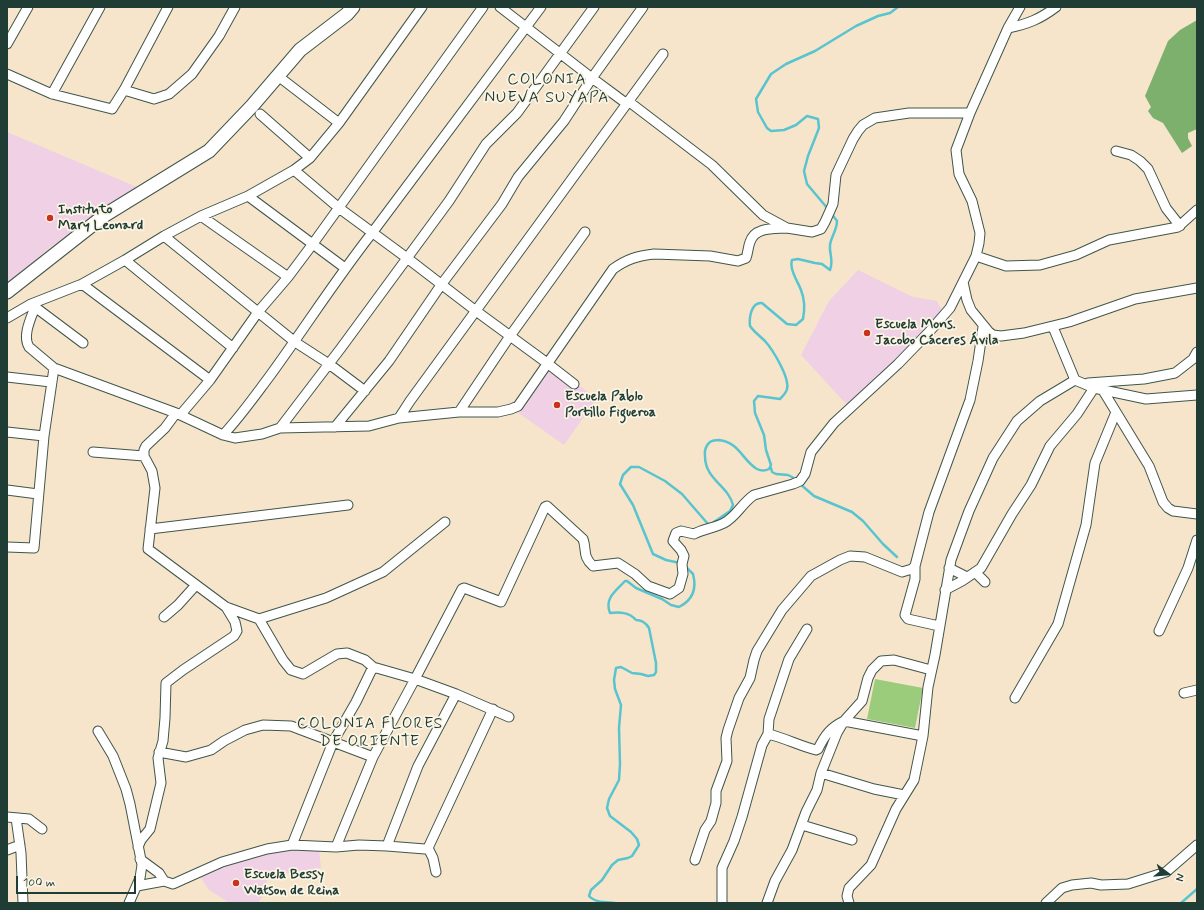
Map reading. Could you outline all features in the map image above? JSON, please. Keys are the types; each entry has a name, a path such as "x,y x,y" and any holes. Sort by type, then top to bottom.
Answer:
{"street":[{"path":"7,44 28,7"},
{"path":"52,94 100,7"},
{"path":"7,74 52,94 110,109 113,108 168,7"},
{"path":"124,90 154,99 169,94 192,74 219,36 235,7"},
{"path":"7,292 105,215 209,151 252,106 304,45 347,14 353,7"},
{"path":"7,318 82,284 201,216 248,196 294,170 310,158 339,123 422,7"},
{"path":"186,417 182,413 210,380 258,312 288,277 312,245 484,7"},
{"path":"500,7 592,78 623,101 632,104 712,165 760,213 786,228"},
{"path":"223,435 240,418 295,342 345,268 541,7"},
{"path":"280,428 373,306 449,202 486,144 517,113 559,53 594,7"},
{"path":"335,427 389,361 441,285 502,204 518,177 564,121 592,78 643,7"},
{"path":"336,847 373,757 462,589 464,588 501,602 546,506 548,506 583,539 584,553 586,558 593,566 618,563 635,574 648,586 670,594 679,588 683,574 682,564 684,556 673,541 676,533 681,531 694,534 723,524 733,517 744,503 754,496 797,482 805,474 811,452 834,423 898,364 950,308 976,256 980,238 979,225 972,201 959,174 956,150 970,113 1008,28 1020,7"},
{"path":"1008,28 1026,24 1043,16 1056,7"},
{"path":"400,418 410,401 663,54"},
{"path":"278,76 339,123"},
{"path":"33,305 26,343 28,347 54,368 186,417 223,435 235,438 262,434 280,428 369,426 400,418 459,412 498,412 518,406 613,269 625,260 654,254 710,256 741,260 746,258 750,241 755,233 759,231 786,228 816,231 821,229 832,208 836,175 858,131 870,120 883,116 909,113 970,113"},
{"path":"260,114 310,158"},
{"path":"1116,151 1131,155 1148,169 1166,208 1180,226"},
{"path":"294,170 339,208 574,384"},
{"path":"248,196 312,245 345,268"},
{"path":"976,256 1006,266 1040,264 1076,255 1109,240 1178,227 1197,210"},
{"path":"201,216 288,277"},
{"path":"459,412 510,336 585,232"},
{"path":"164,236 295,342 329,364 365,391"},
{"path":"125,260 233,348"},
{"path":"963,282 969,305 983,326 993,335 1001,336 1053,327 1135,299 1197,288"},
{"path":"82,284 210,380"},
{"path":"33,305 83,342"},
{"path":"939,626 908,619 905,615 915,579 915,566 929,512 970,400 983,326"},
{"path":"1053,327 1079,382 1146,399 1197,395"},
{"path":"849,903 847,896 849,888 871,864 896,809 914,780 923,736 928,687 951,560 969,511 993,458 1016,421 1040,401 1079,382 1144,379 1175,373 1193,359 1197,352"},
{"path":"7,547 34,548 44,436 54,368"},
{"path":"7,377 52,382"},
{"path":"1098,388 1116,412 1149,466 1163,502 1173,511 1197,514"},
{"path":"946,590 981,568 1012,514 1031,485 1050,446 1098,388"},
{"path":"1015,698 1058,624 1086,525 1095,464 1116,412"},
{"path":"176,414 165,428 146,446 144,456 152,471 155,488 148,549 226,607 259,619 326,598 383,572 444,522"},
{"path":"7,432 44,436"},
{"path":"93,452 144,456"},
{"path":"7,490 38,494"},
{"path":"150,529 348,505"},
{"path":"1159,631 1188,568 1197,540"},
{"path":"695,860 704,830 711,821 716,803 716,791 727,758 727,733 739,698 750,678 757,651 782,610 811,576 850,556 865,557 902,572 912,569 915,566"},
{"path":"949,568 971,575 985,582"},
{"path":"164,617 178,605 196,585"},
{"path":"138,847 141,840 150,829 161,783 158,758 165,718 166,683 234,636 237,631 235,622 226,607"},
{"path":"259,619 283,660 292,670 303,674 337,654 347,653 365,660 373,667 415,679 456,694 509,718"},
{"path":"722,903 722,868 734,841 742,817 762,745 768,734 769,719 789,658 807,629"},
{"path":"767,903 775,881 792,850 817,790 821,773 837,733 844,722 862,701 868,678 872,670 881,661 894,660 931,670"},
{"path":"292,845 332,742 356,702 373,667"},
{"path":"1184,693 1197,690"},
{"path":"387,846 418,766 456,694"},
{"path":"428,848 493,710"},
{"path":"768,734 816,750 818,749 825,735 837,725 844,722 923,736"},
{"path":"159,752 186,757 211,750 245,730 264,725 290,726 313,733 332,742 373,757"},
{"path":"98,731 113,756 126,789 142,865 142,873 129,903"},
{"path":"821,773 874,789 904,795"},
{"path":"23,903 20,845 11,818 29,819 42,829"},
{"path":"802,825 852,840"},
{"path":"7,850 20,845"},
{"path":"137,886 164,881 173,884 222,862 267,849 292,845 336,847 359,845 428,848"},
{"path":"1046,903 1062,888 1072,885 1090,883 1128,884 1166,872 1197,845"},
{"path":"428,848 433,858 436,872"},
{"path":"140,859 159,872 164,881"}],"shaded area":[{"name":"Instituto Mary Leonard","path":"7,132 137,187 48,249 7,286"},
{"name":"Escuela Mons. Jacobo Cáceres Ávila","path":"858,270 913,297 937,301 943,312 848,406 801,355 829,301"},
{"name":"Escuela Pablo Portillo Figueroa","path":"550,366 597,398 564,445 517,412"},
{"name":"Escuela Bessy Watson de Reina","path":"319,849 321,868 269,876 259,903 228,902 209,890 199,875 235,860 278,850"}],"green space":[{"path":"1197,20 1197,129 1188,133 1188,138 1192,146 1182,153 1163,123 1153,118 1148,111 1151,107 1145,96 1168,41 1180,30"},
{"path":"875,679 923,688 915,728 867,719"}],"waterway":[{"path":"828,209 807,184 804,171 819,128 818,119 807,116 796,125 784,130 771,131 767,128 758,112 756,99 771,74 786,64 815,51 856,26 878,16 890,13 898,7"},
{"path":"680,563 666,560 653,554 633,505 620,484 623,475 631,467 639,467 665,481 682,494 708,524 711,524 730,511 733,505 727,492 713,477 706,464 706,448 711,441 726,441 736,448 752,466 760,470 769,469 771,465 766,450 764,435 755,413 754,401 758,396 780,399 786,392 787,384 780,364 772,351 765,341 750,326 750,315 755,305 762,303 787,324 796,325 803,319 803,297 793,271 791,264 792,260 798,259 822,264 830,270 832,263 830,245 837,221 831,213"},
{"path":"771,468 772,472 776,474 788,475 792,477 814,496 852,512 863,521 883,544 897,557"},
{"path":"615,903 594,900 589,896 591,890 602,880 612,865 618,860 632,856 639,845 637,839 631,832 610,816 607,808 609,799 619,780 619,728 621,705 615,689 614,680 616,668 621,667 632,673 648,676 654,675 656,672 656,663 648,626 644,622 636,620 627,614 610,613 609,603 612,595 625,581 627,581 636,588 662,599 671,605 679,607 688,601 693,594 694,589 693,574 686,567"},
{"path":"1181,903 1197,889"}],"place":[{"name":"Instituto Mary Leonard","path":"50,218"},
{"name":"Escuela Mons. Jacobo Cáceres Ávila","path":"867,333"},
{"name":"Escuela Pablo Portillo Figueroa","path":"557,405"},
{"name":"Escuela Bessy Watson de Reina","path":"236,883"}],"district":[{"name":"COLONIA NUEVA SUYAPA","path":"547,90"},
{"name":"COLONIA FLORES DE ORIENTE","path":"370,734"}]}
